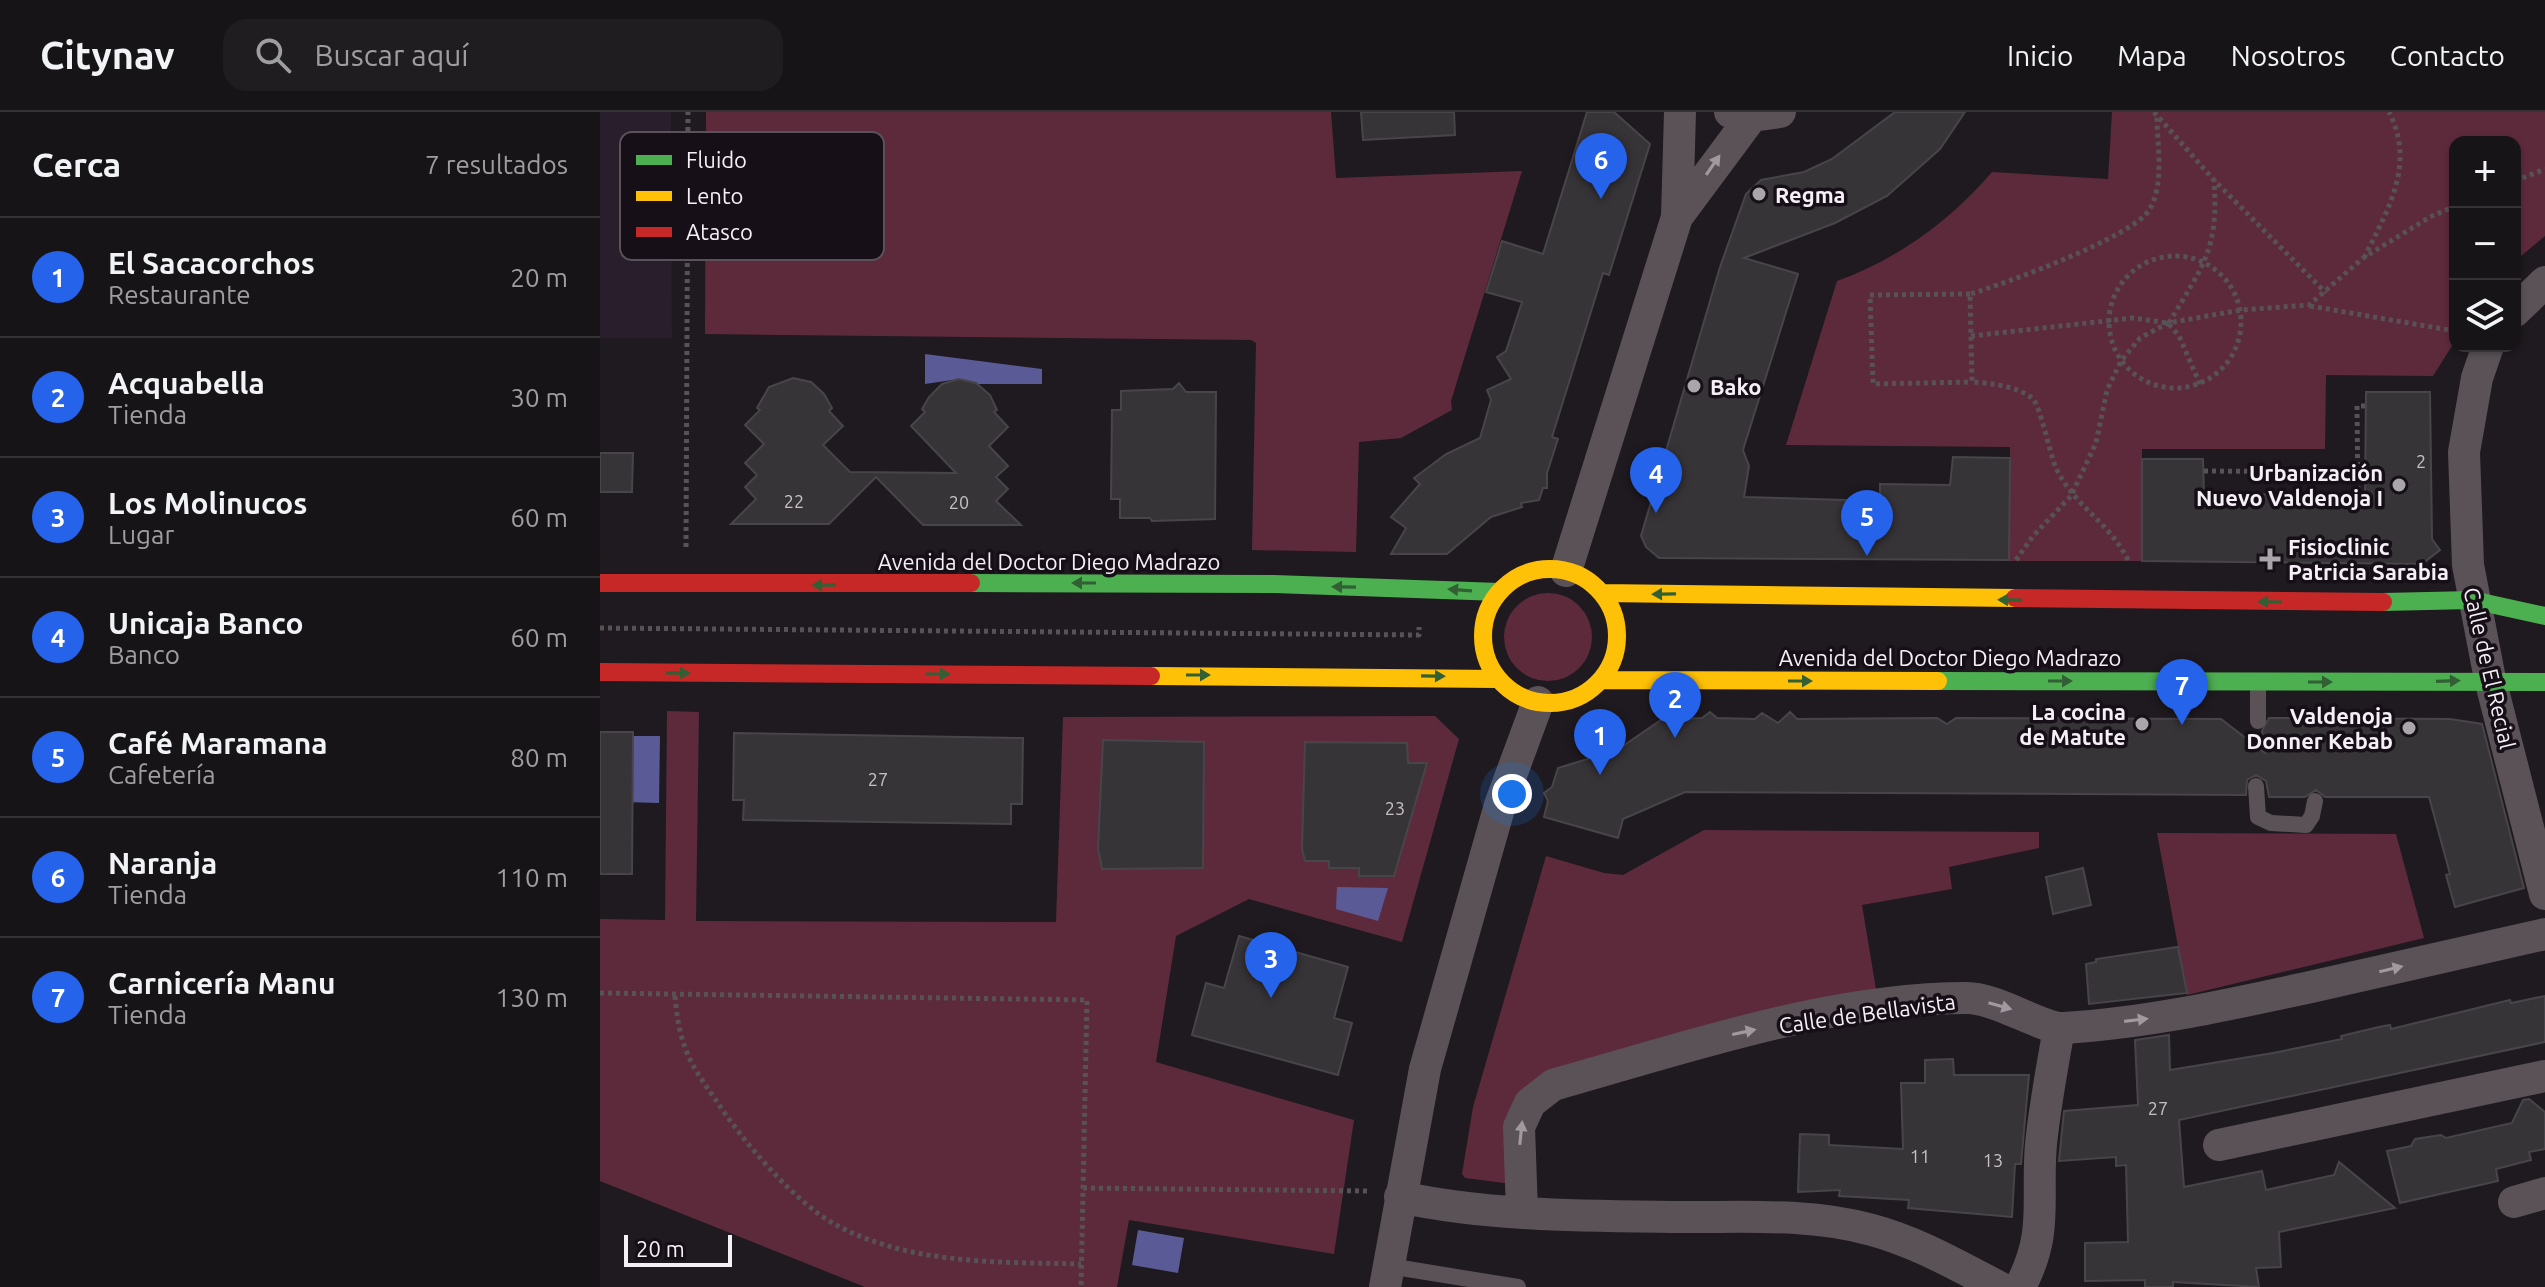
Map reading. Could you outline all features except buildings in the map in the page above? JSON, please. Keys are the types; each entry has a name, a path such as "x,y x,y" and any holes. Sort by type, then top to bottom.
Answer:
{"main road":[{"path":"1542,569 1566,571 1584,577 1602,593 1616,624 1617,644 1612,663 1601,680 1573,699 1538,702 1523,698 1498,679 1486,659 1482,636 1487,612 1499,592 1518,577 1542,569"},
{"name":"Avenida del Doctor Diego Madrazo","path":"600,583 1084,583 1422,587 1499,592"},
{"path":"1602,593 2013,600 2472,600 2545,616"},
{"path":"600,672 1498,679"},
{"name":"Avenida del Doctor Diego Madrazo","path":"1601,680 2258,682 2490,679 2545,682"}],"street":[{"path":"1566,571 1677,217 1680,112"},
{"path":"1677,217 1753,113"},
{"path":"2521,305 2545,282"},
{"name":"Calle de El Recial","path":"2486,352 2477,378 2464,452 2472,600 2545,894"},
{"path":"1387,1276 1425,1069 1500,805 1538,702"},
{"path":"2020,1287 2035,1259 2040,1238 2041,1145 2059,1029 2192,1013 2545,934"},
{"name":"Calle de Bellavista","path":"1522,1211 1519,1127 1530,1103 1553,1085 1729,1036 1820,1015 1904,1003 1970,998 2027,1014 2059,1029"},
{"path":"2219,1145 2545,1076"},
{"path":"2514,1202 2545,1193"},
{"path":"1400,1197 1436,1205 1522,1211 1671,1217 1788,1217 1870,1229 1910,1243 1999,1287"}],"lane":[{"path":"2258,682 2258,721"},
{"path":"2256,786 2258,817 2271,823 2306,825 2312,816 2315,801"},
{"path":"1387,1276 1518,1287"}],"path":[{"path":"688,112 688,132"},
{"path":"2363,258 2382,222 2400,170 2400,133 2389,112"},
{"path":"2155,115 2188,147 2213,179 2326,293"},
{"path":"2131,600 2129,561 2119,542 2071,496 2045,441 2039,405 2029,395 1992,384 1873,384 1870,295 1970,294 2008,283 2132,226 2149,210 2157,185 2155,115"},
{"path":"2521,179 2545,169"},
{"path":"2168,323 2205,263 2217,220 2213,179"},
{"path":"2309,305 2363,258 2450,208"},
{"path":"2168,256 2205,263 2222,274 2234,291 2241,310 2241,328 2229,362 2200,384 2183,389 2148,383 2121,361 2109,334 2111,301 2133,270 2168,256"},
{"path":"684,644 687,260"},
{"path":"1970,294 1972,382"},
{"path":"2013,600 2016,560 2033,536 2071,496 2096,443 2107,390 2121,361 2140,338 2168,323 2241,310 2309,305 2449,330"},
{"path":"1971,336 2108,319 2133,318 2168,323 2179,336 2200,384"},
{"path":"2358,506 2357,406 2366,406"},
{"path":"2204,471 2358,472"},
{"path":"600,628 1419,635"},
{"path":"600,993 1087,1000 1081,1287"},
{"path":"675,996 678,1036 710,1092 744,1140 800,1197 836,1226 898,1249 974,1262 1081,1264"},
{"path":"1083,1188 1352,1188 1400,1197"}],"shaded area":[{"path":"600,112 671,112 671,132 620,132 620,260 672,260 672,338 600,338"},
{"path":"706,112 1331,112 1336,178 1522,171 1451,401 1452,410 1401,438 1359,442 1356,552 1252,550 1256,343 1251,340 705,334 705,260 884,260 884,132 706,132"},
{"path":"2112,112 2545,112 2545,236 2521,256 2521,136 2449,136 2449,351 2433,376 2326,375 2325,449 2142,449 2142,561 2009,561 2010,447 1786,445 1837,281 1881,262 1922,237 1959,207 1992,172 2108,179"},
{"path":"1548,593 1565,597 1579,606 1588,620 1592,637 1588,654 1579,668 1565,677 1548,681 1531,677 1517,668 1508,654 1504,637 1508,620 1517,606 1531,597"},
{"path":"667,711 699,712 696,921 1056,922 1063,717 1435,716 1459,739 1402,942 1249,899 1176,936 1156,1062 1354,1120 1334,1254 1129,1220 1117,1287 865,1287 600,1181 600,919 665,920"},
{"path":"1704,830 2039,832 2039,848 1949,867 1952,889 1862,905 1877,995 1561,1067 1512,1184 1465,1178 1462,1174 1473,1107 1546,856 1604,873 1623,875"},
{"path":"2157,833 2396,834 2424,938 2187,995"}],"water":[{"path":"925,354 1042,369 1042,384 978,384 959,379 925,384"},
{"path":"633,736 660,736 659,803 625,802 633,781"},
{"path":"1337,887 1388,888 1378,921 1336,909"},
{"path":"1138,1230 1184,1238 1178,1273 1132,1265"}],"traffic: fast":[{"path":"971,583 1274,584 1499,592"},
{"path":"2383,602 2472,600 2545,616"},
{"path":"1938,681 2545,682"}],"traffic: slow":[{"path":"1550,569 1576,574 1597,589 1612,610 1617,636 1612,662 1597,683 1576,698 1550,703 1524,698 1503,683 1488,662 1483,636 1488,610 1503,589 1524,574 1550,569"},
{"path":"1602,593 2015,598"},
{"path":"1151,676 1498,679"},
{"path":"1601,680 1938,681"}],"traffic: jam":[{"path":"600,583 971,583"},
{"path":"2015,598 2383,602"},
{"path":"600,672 1151,676"}],"place":[{"name":"Regma","path":"1759,194"},
{"name":"Naranja","path":"1601,199"},
{"name":"Bako","path":"1694,386"},
{"name":"Urbanización Nuevo Valdenoja I","path":"2399,485"},
{"name":"Unicaja Banco","path":"1656,513"},
{"name":"Café Maramana","path":"1867,556"},
{"name":"Fisioclinic Patricia Sarabia","path":"2270,559"},
{"name":"La cocina de Matute","path":"2142,724"},
{"name":"Carnicería Manu","path":"2182,725"},
{"name":"Valdenoja Donner Kebab","path":"2409,728"},
{"name":"Acquabella","path":"1675,738"},
{"name":"El Sacacorchos","path":"1600,775"},
{"name":"Los Molinucos","path":"1271,998"}]}
